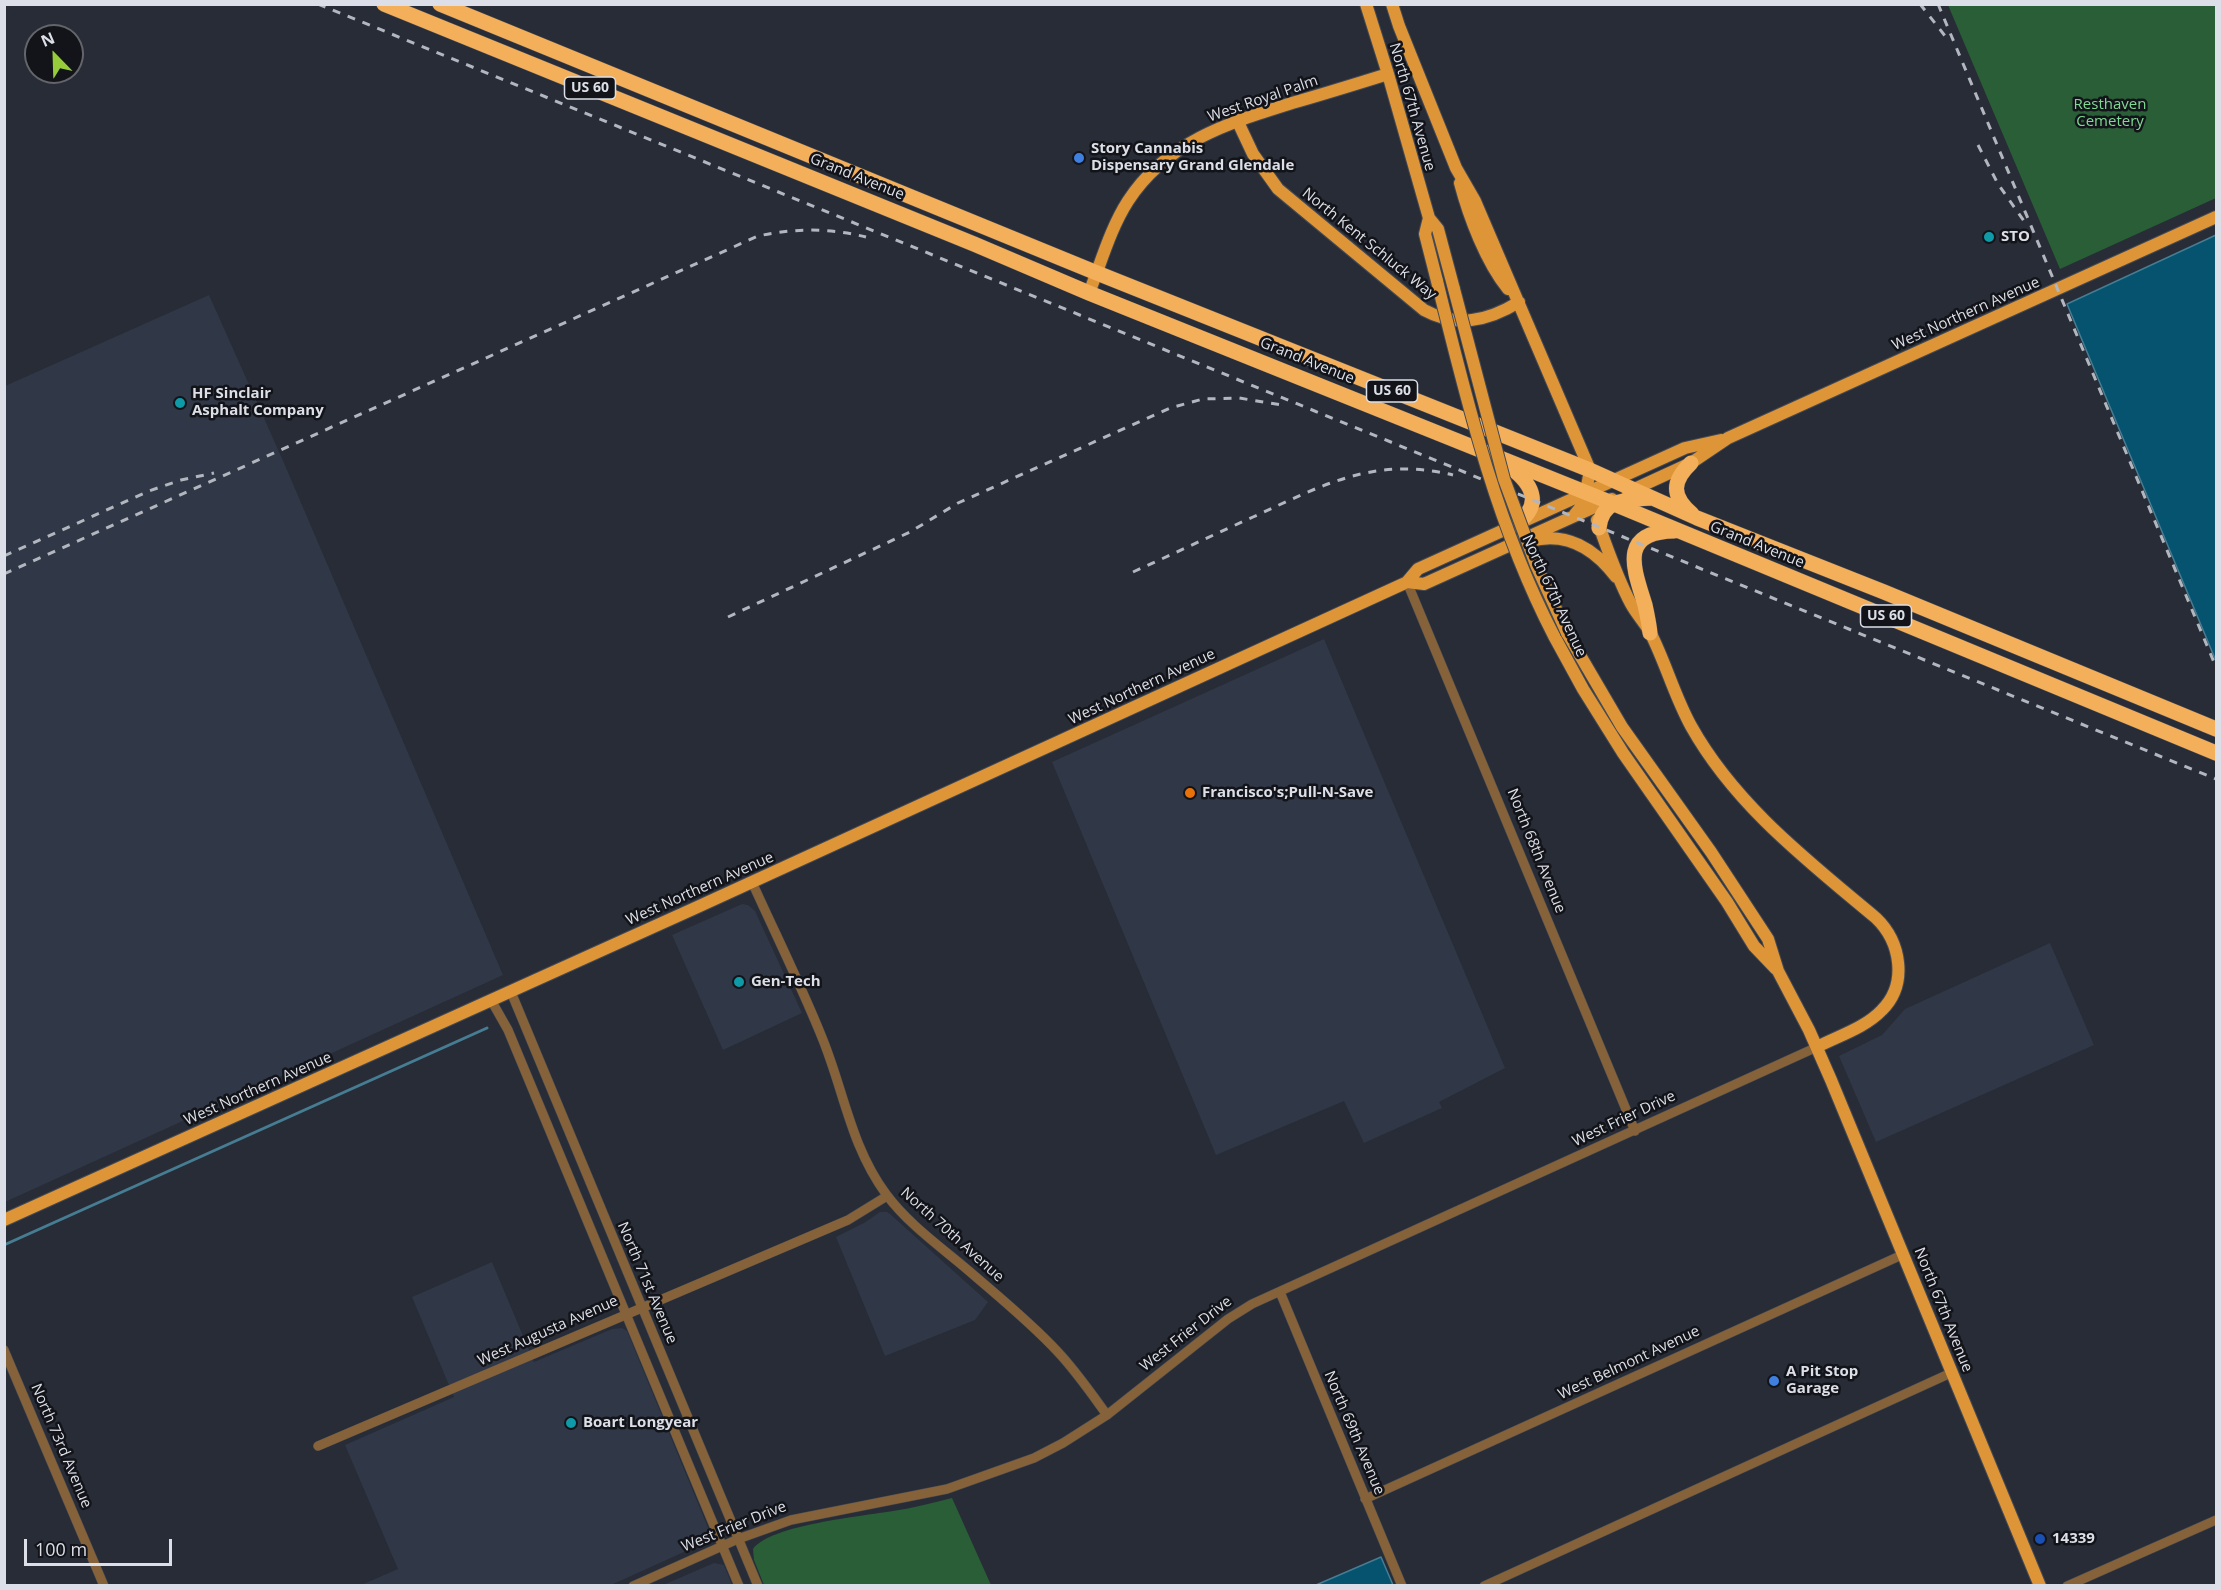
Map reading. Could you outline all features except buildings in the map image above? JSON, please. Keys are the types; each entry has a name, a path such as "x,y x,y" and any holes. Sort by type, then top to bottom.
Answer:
{"highway":[{"name":"Grand Avenue","path":"440,4 1097,273 1590,470 1697,518 2217,729"},
{"name":"Grand Avenue","path":"393,6 974,244 1089,294 1586,493 2217,753"},
{"path":"829,185 836,166"},
{"path":"1485,453 1523,477 1530,488 1532,507 1526,518 1515,525"},
{"path":"1691,463 1678,477 1677,491 1686,509 1697,518"},
{"path":"1599,528 1600,516 1610,503 1651,498"},
{"path":"1650,633 1645,607 1634,573 1634,556 1639,544 1647,536 1660,531 1676,531"}],"main road":[{"name":"North 67th Avenue","path":"1366,4 1429,218 1438,230 1504,479 1536,565 1568,633 1622,727 1711,852 1768,939 1778,971 1817,1047 2040,1586"},
{"name":"North 67th Avenue","path":"1392,4 1402,35 1456,168 1475,201 1590,470"},
{"name":"West Royal Palm","path":"1089,294 1119,218 1142,181 1183,147 1237,120 1388,74"},
{"name":"North Kent Schluck Way","path":"1237,120 1252,154 1278,189 1424,310 1437,317 1463,321 1493,315 1519,302"},
{"name":"West Northern Avenue","path":"1407,582 1424,584 1592,508 1610,503 1633,489 1691,463 1728,438 2217,217"},
{"name":"North 67th Avenue","path":"1429,218 1425,234 1476,434 1497,503 1530,585 1583,689 1623,753 1722,894 1754,946 1778,971"},
{"name":"West Northern Avenue","path":"4,1220 511,992 1407,582 1418,569 1614,480 1685,448 1728,438"},
{"path":"1573,517 1584,503 1590,470"},
{"path":"1586,493 1631,604 1650,633 1692,728 1739,794 1788,843 1876,918 1888,931 1893,941 1899,970 1894,991 1882,1010 1854,1029 1817,1047"},
{"path":"1500,550 1548,538 1569,540 1598,557 1623,586"}],"street":[{"name":"North 68th Avenue","path":"1407,582 1635,1131"},
{"name":"North 70th Avenue","path":"752,882 822,1035 849,1123 870,1170 888,1196 917,1227 1056,1350 1080,1377 1107,1415"},
{"name":"North 71st Avenue","path":"511,992 758,1586"},
{"name":"North 71st Avenue","path":"491,1000 508,1030 739,1586"},
{"name":"West Frier Drive","path":"633,1586 738,1539 806,1516 925,1494 976,1480 1034,1458 1107,1415 1233,1315 1266,1297 1817,1047"},
{"name":"West Augusta Avenue","path":"318,1446 848,1220 888,1196"},
{"name":"West Belmont Avenue","path":"1365,1499 1904,1254"},
{"name":"North 69th Avenue","path":"1280,1292 1402,1586"},
{"name":"North 73rd Avenue","path":"4,1350 104,1586"},
{"path":"1484,1586 1953,1372"},
{"path":"683,1452 699,1446"},
{"path":"2067,1586 2217,1520"}],"shaded area":[{"path":"209,295 284,463 503,975 5,1202 5,386"},
{"path":"1324,639 1505,1068 1439,1102 1442,1108 1364,1143 1344,1101 1216,1155 1052,762"},
{"path":"742,904 748,905 755,911 802,1013 723,1050 672,935"},
{"path":"2050,943 2094,1045 1876,1142 1839,1056 1882,1035 1905,1009"},
{"path":"880,1212 890,1214 988,1302 975,1320 885,1356 836,1237"},
{"path":"492,1262 534,1362 612,1329 622,1328 627,1331 709,1530 706,1542 611,1585 361,1585 398,1569 345,1445 454,1397 412,1297"},
{"path":"714,1563 724,1565 732,1585 663,1585"}],"green space":[{"name":"Resthaven Cemetery","path":"1948,5 2216,5 2216,198 2060,269"},
{"path":"952,1498 991,1585 764,1585 754,1560 753,1549 763,1541 797,1528 900,1510"}],"water":[{"path":"2216,235 2216,661 2067,304"},
{"path":"1381,1557 1393,1585 1316,1585"}],"waterway":[{"path":"4,1245 487,1028"}],"railway":[{"path":"318,4 2216,779"},
{"path":"1920,4 1949,41"},
{"path":"1938,4 2216,667"},
{"path":"1978,145 1998,184 2024,221"},
{"path":"4,574 758,236 812,230 866,237"},
{"path":"728,617 910,532 958,503 1170,408 1203,399 1239,398 1282,405"},
{"path":"1133,572 1303,494 1350,477 1398,469 1425,470 1453,475"},
{"path":"4,556 149,491 181,480 214,473"}],"place":[{"name":"Story Cannabis Dispensary Grand Glendale","path":"1079,158"},
{"name":"STO","path":"1989,237"},
{"name":"HF Sinclair Asphalt Company","path":"180,403"},
{"name":"Francisco's;Pull-N-Save","path":"1190,793"},
{"name":"Gen-Tech","path":"739,982"},
{"name":"A Pit Stop Garage","path":"1774,1381"},
{"name":"Boart Longyear","path":"571,1423"},
{"name":"14339","path":"2040,1539"}]}
